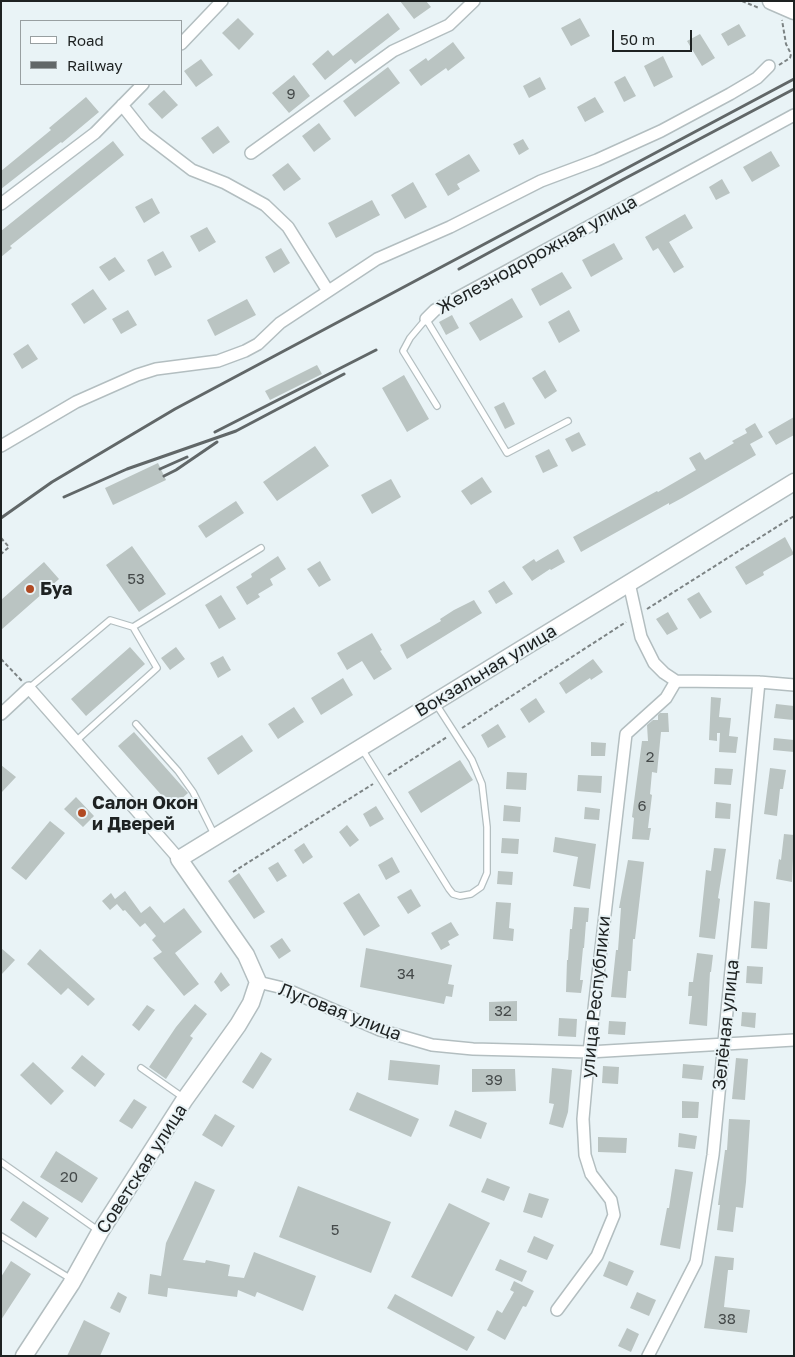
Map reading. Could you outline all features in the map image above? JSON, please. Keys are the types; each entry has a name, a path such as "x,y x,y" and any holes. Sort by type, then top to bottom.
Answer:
{"street":[{"path":"182,43 222,1"},
{"path":"250,153 393,50 449,25 474,1"},
{"path":"771,1 787,14"},
{"path":"1,446 76,402 137,375 156,369 218,361 245,351 258,344 280,323 377,259 450,227 541,181 597,160 661,131 757,78 769,66"},
{"path":"1,204 94,132 142,85"},
{"path":"122,105 145,134 192,170 225,183 264,206 288,227 328,291"},
{"name":"Железнодорожная улица","path":"426,320 435,310 794,115"},
{"name":"Вокзальная улица","path":"179,859 794,482"},
{"path":"629,583 641,637 654,663 676,681 758,682 794,685"},
{"name":"улица Республики","path":"557,1310 597,1256 614,1215 610,1200 591,1174 585,1154 583,1119 626,734 666,698 676,681"},
{"name":"Зелёная улица","path":"648,1356 696,1262 713,1155 758,682"},
{"path":"1,714 29,688"},
{"name":"Луговая улица","path":"29,688 179,859 246,956 258,982 283,988 380,1030 432,1045 473,1049 589,1052 794,1040"},
{"name":"Советская улица","path":"24,1356 73,1281 100,1232 186,1099 238,1025 251,1003 258,982"}],"lane":[{"path":"426,320 410,338 403,351 437,406"},
{"name":"Железнодорожная улица","path":"426,320 508,453 568,421"},
{"path":"133,627 261,548"},
{"path":"29,688 110,620 133,627 157,668 76,741"},
{"path":"361,748 449,889 453,894 460,896 471,894 480,887 487,873 487,827 482,784 472,760 435,702"},
{"path":"136,724 178,771 193,792 215,836"},
{"path":"140,1068 186,1099"},
{"path":"1,1162 100,1232"},
{"path":"1,1236 73,1281"}],"path":[{"path":"769,66 775,67 790,58 791,54 786,44 784,26 787,14"},
{"path":"233,872 381,780 794,516"},
{"path":"1,538 9,547 1,554"},
{"path":"1,659 29,688"}],"building":[{"path":"400,1 426,1 431,7 414,19"},
{"path":"388,13 400,29 355,64 351,59 325,80 312,64 328,50 333,56"},
{"path":"238,18 254,34 239,50 222,33"},
{"path":"580,18 590,36 571,46 561,28"},
{"path":"739,24 746,36 728,46 721,34"},
{"path":"700,34 715,58 702,66 687,41"},
{"path":"453,42 465,58 448,71 446,68 421,86 409,70 426,58 428,61"},
{"path":"663,56 673,77 654,87 644,66"},
{"path":"201,59 213,75 196,87 184,71"},
{"path":"388,67 400,83 355,117 343,101"},
{"path":"294,75 310,96 289,113 272,93"},
{"path":"625,76 636,96 624,102 614,82"},
{"path":"540,77 546,89 529,98 523,86"},
{"path":"164,90 178,105 162,119 148,104"},
{"path":"86,97 99,112 62,143 1,189 1,171 51,130 49,128"},
{"path":"595,97 604,112 585,122 577,107"},
{"path":"319,123 331,139 314,152 302,136"},
{"path":"218,126 230,142 213,154 201,138"},
{"path":"523,139 529,149 519,155 513,144"},
{"path":"113,141 124,155 10,246 12,248 1,257 1,231"},
{"path":"771,151 780,166 752,182 743,167"},
{"path":"469,154 480,171 457,184 460,189 448,196 435,174"},
{"path":"288,163 301,179 284,191 272,175"},
{"path":"722,179 730,193 716,200 709,187"},
{"path":"413,182 427,207 405,219 391,195"},
{"path":"152,198 160,213 144,223 135,207"},
{"path":"372,200 380,215 336,238 328,223"},
{"path":"685,214 693,228 669,242 684,267 674,273 658,248 653,251 645,237"},
{"path":"207,227 216,242 199,252 190,236"},
{"path":"614,243 623,259 591,277 582,260"},
{"path":"281,248 290,263 274,273 265,257"},
{"path":"163,251 172,267 155,276 147,260"},
{"path":"115,257 125,271 109,281 99,267"},
{"path":"562,272 572,288 540,306 531,289"},
{"path":"93,289 107,309 84,324 71,304"},
{"path":"512,298 523,317 480,341 469,323"},
{"path":"247,299 256,315 215,336 207,320"},
{"path":"128,310 137,325 121,334 112,319"},
{"path":"569,310 580,331 559,343 548,322"},
{"path":"452,315 459,328 446,335 439,322"},
{"path":"28,344 38,359 22,369 13,354"},
{"path":"317,365 322,374 270,400 265,391"},
{"path":"545,370 557,391 545,399 532,378"},
{"path":"404,375 429,419 407,432 382,388"},
{"path":"504,402 515,424 505,429 494,407"},
{"path":"794,417 794,435 776,445 768,432"},
{"path":"755,423 763,437 750,444 756,455 682,498 669,505 669,503 581,552 573,537 696,470 689,458 700,452 705,460 734,443 732,441 747,433 745,429"},
{"path":"579,432 586,445 572,452 565,439"},
{"path":"315,446 329,466 277,501 263,482"},
{"path":"549,449 558,466 543,473 535,456"},
{"path":"158,463 166,480 113,505 105,488"},
{"path":"482,477 492,492 471,505 461,491"},
{"path":"391,479 401,497 372,514 361,495"},
{"path":"236,501 244,513 206,538 198,526"},
{"path":"785,537 794,554 763,572 764,575 746,585 735,567"},
{"path":"132,546 166,594 139,612 106,565"},
{"path":"558,549 565,562 532,581 522,567 534,559 536,562"},
{"path":"278,556 286,569 270,579 273,585 258,594 260,597 247,605 236,587 252,577 251,574"},
{"path":"320,561 331,580 319,587 307,569"},
{"name":"Буа","path":"44,562 59,579 1,630 1,600"},
{"path":"504,581 513,594 496,604 488,591"},
{"path":"699,592 712,612 700,619 687,599"},
{"path":"221,595 236,619 219,629 205,605"},
{"path":"474,600 482,613 407,659 400,645 441,621 440,619 454,610"},
{"path":"668,612 678,629 667,635 656,619"},
{"path":"372,633 382,650 380,651 392,669 374,680 362,661 347,670 337,653"},
{"path":"130,647 145,664 86,716 71,699"},
{"path":"176,647 185,659 170,670 161,658"},
{"path":"223,656 231,670 218,678 210,663"},
{"path":"593,659 603,672 566,694 559,683"},
{"path":"343,678 353,695 321,715 311,698"},
{"path":"711,697 721,698 719,717 731,718 729,736 738,737 736,753 719,752 720,733 717,733 717,741 709,740"},
{"path":"536,698 545,712 529,723 520,709"},
{"path":"776,704 794,706 793,720 774,718"},
{"path":"294,707 304,722 278,739 268,724"},
{"path":"660,713 668,713 669,732 661,732 657,773 652,772 650,794 652,795 648,828 651,828 649,840 632,839 634,818 632,817 642,741 648,741 647,725 653,720 658,720"},
{"path":"498,724 506,737 488,748 481,735"},
{"path":"134,732 188,793 172,807 118,746"},
{"path":"242,735 253,751 218,775 207,758"},
{"path":"774,738 794,740 794,752 773,750"},
{"path":"591,742 606,743 605,756 591,756"},
{"path":"460,760 473,780 421,813 408,792"},
{"path":"1,765 16,777 1,793"},
{"path":"715,768 733,769 731,785 714,784"},
{"path":"770,768 786,770 783,789 780,789 777,816 764,814"},
{"path":"507,772 527,773 526,790 506,789"},
{"path":"578,775 602,776 601,793 577,791"},
{"path":"76,797 94,816 83,827 64,809"},
{"path":"716,802 731,804 730,819 715,818"},
{"path":"504,805 521,807 520,822 503,821"},
{"path":"376,806 384,819 370,827 363,814"},
{"path":"585,807 600,809 599,820 584,819"},
{"path":"50,821 65,833 26,880 11,868"},
{"path":"347,825 359,840 350,847 339,832"},
{"path":"784,834 794,835 792,882 776,879 779,859 781,860"},
{"path":"555,837 596,844 590,889 573,886 578,857 553,852"},
{"path":"502,838 519,839 518,854 501,853"},
{"path":"304,843 313,857 303,864 294,850"},
{"path":"714,848 726,849 718,898 720,899 715,939 699,937 706,870 711,871"},
{"path":"392,857 400,872 386,880 378,865"},
{"path":"628,860 644,862 635,939 633,939 631,971 628,971 626,998 611,997 616,950 618,950 621,908 619,908"},
{"path":"278,862 287,876 277,882 268,868"},
{"path":"498,871 513,872 512,885 497,884"},
{"path":"239,873 265,912 254,919 228,881"},
{"path":"411,889 421,906 408,914 397,897"},
{"path":"125,891 141,913 150,906 164,923 184,908 202,932 175,953 199,984 184,996 153,958 162,952 152,940 156,936 145,923 140,927 117,904 110,910 102,901 111,893 115,899"},
{"path":"359,893 380,926 364,936 343,903"},
{"path":"754,901 770,903 767,949 751,948"},
{"path":"496,902 511,903 509,928 514,929 513,941 493,939"},
{"path":"574,907 589,908 583,948 580,980 583,980 581,993 566,992 567,960"},
{"path":"451,922 459,935 448,941 450,945 441,950 431,933"},
{"path":"282,938 291,951 279,959 270,946"},
{"path":"1,948 15,960 1,975"},
{"path":"366,948 452,965 448,984 454,985 452,997 446,996 444,1004 360,987"},
{"path":"40,949 95,999 88,1006 68,988 61,995 27,964"},
{"path":"697,953 713,955 710,972 707,1026 689,1024 692,996 688,996 689,982 693,982"},
{"path":"747,966 763,967 762,984 746,983"},
{"path":"221,972 230,985 221,992 214,982"},
{"path":"517,1001 517,1021 489,1021 489,1002"},
{"path":"195,1004 207,1014 190,1036 193,1038 166,1079 149,1067 176,1027"},
{"path":"147,1005 155,1010 139,1031 132,1025"},
{"path":"742,1012 756,1013 755,1028 741,1026"},
{"path":"559,1018 577,1019 576,1037 558,1036"},
{"path":"609,1021 626,1022 625,1035 608,1034"},
{"path":"261,1052 272,1059 253,1089 242,1082"},
{"path":"82,1055 105,1074 95,1087 71,1068"},
{"path":"736,1058 748,1059 745,1100 732,1099"},
{"path":"390,1060 440,1065 438,1085 388,1080"},
{"path":"33,1062 64,1091 51,1105 20,1075"},
{"path":"683,1064 704,1066 702,1080 682,1078"},
{"path":"603,1066 619,1067 618,1084 602,1083"},
{"path":"552,1068 572,1070 568,1112 563,1128 549,1124 554,1104 549,1103"},
{"path":"472,1069 515,1069 516,1091 472,1092"},
{"path":"357,1092 419,1119 411,1137 349,1110"},
{"path":"134,1099 147,1107 132,1129 119,1121"},
{"path":"682,1101 699,1102 698,1118 682,1118"},
{"path":"455,1110 487,1123 481,1139 449,1126"},
{"path":"215,1114 235,1126 222,1147 202,1135"},
{"path":"729,1119 750,1120 743,1208 736,1207 733,1232 717,1230 720,1205 718,1205 725,1150 727,1150"},
{"path":"679,1133 697,1136 695,1149 678,1147"},
{"path":"598,1137 627,1138 626,1153 598,1152"},
{"path":"56,1151 98,1178 82,1203 40,1177"},
{"path":"675,1169 693,1172 680,1249 660,1245 667,1208 669,1208"},
{"path":"487,1178 510,1187 504,1201 481,1192"},
{"path":"195,1181 215,1190 183,1260 205,1263 206,1260 230,1265 228,1276 244,1278 254,1252 316,1276 303,1311 257,1292 255,1297 238,1290 237,1297 168,1288 167,1297 148,1294 150,1274 161,1276 166,1243"},
{"path":"298,1186 391,1222 371,1273 279,1237"},
{"path":"529,1193 549,1199 542,1218 523,1212"},
{"path":"23,1201 49,1218 36,1238 10,1220"},
{"path":"449,1203 490,1223 452,1297 411,1277"},
{"path":"534,1236 554,1245 547,1260 527,1252"},
{"path":"715,1256 734,1258 733,1270 728,1270 724,1307 750,1310 747,1333 704,1328"},
{"path":"500,1259 527,1271 522,1282 495,1270"},
{"path":"11,1261 31,1274 1,1320 1,1277"},
{"path":"609,1261 634,1271 627,1286 603,1276"},
{"path":"514,1281 534,1291 526,1307 523,1306 505,1340 487,1330 497,1310 502,1313 514,1292 510,1290"},
{"path":"118,1292 127,1297 120,1313 110,1308"},
{"path":"637,1292 656,1300 649,1316 630,1308"},
{"path":"395,1294 475,1337 467,1351 387,1308"},
{"path":"84,1320 110,1333 100,1356 67,1356"},
{"path":"627,1328 639,1334 631,1352 618,1346"}],"railway":[{"path":"1,518 52,482 175,409 794,79"},
{"path":"459,269 794,89"},
{"path":"215,432 376,350"},
{"path":"64,497 127,469 236,431 344,374"},
{"path":"164,476 217,442"},
{"path":"160,469 187,457"}],"place":[{"name":"Буа","path":"30,589"},
{"name":"Салон Окон и Дверей","path":"82,813"}]}
